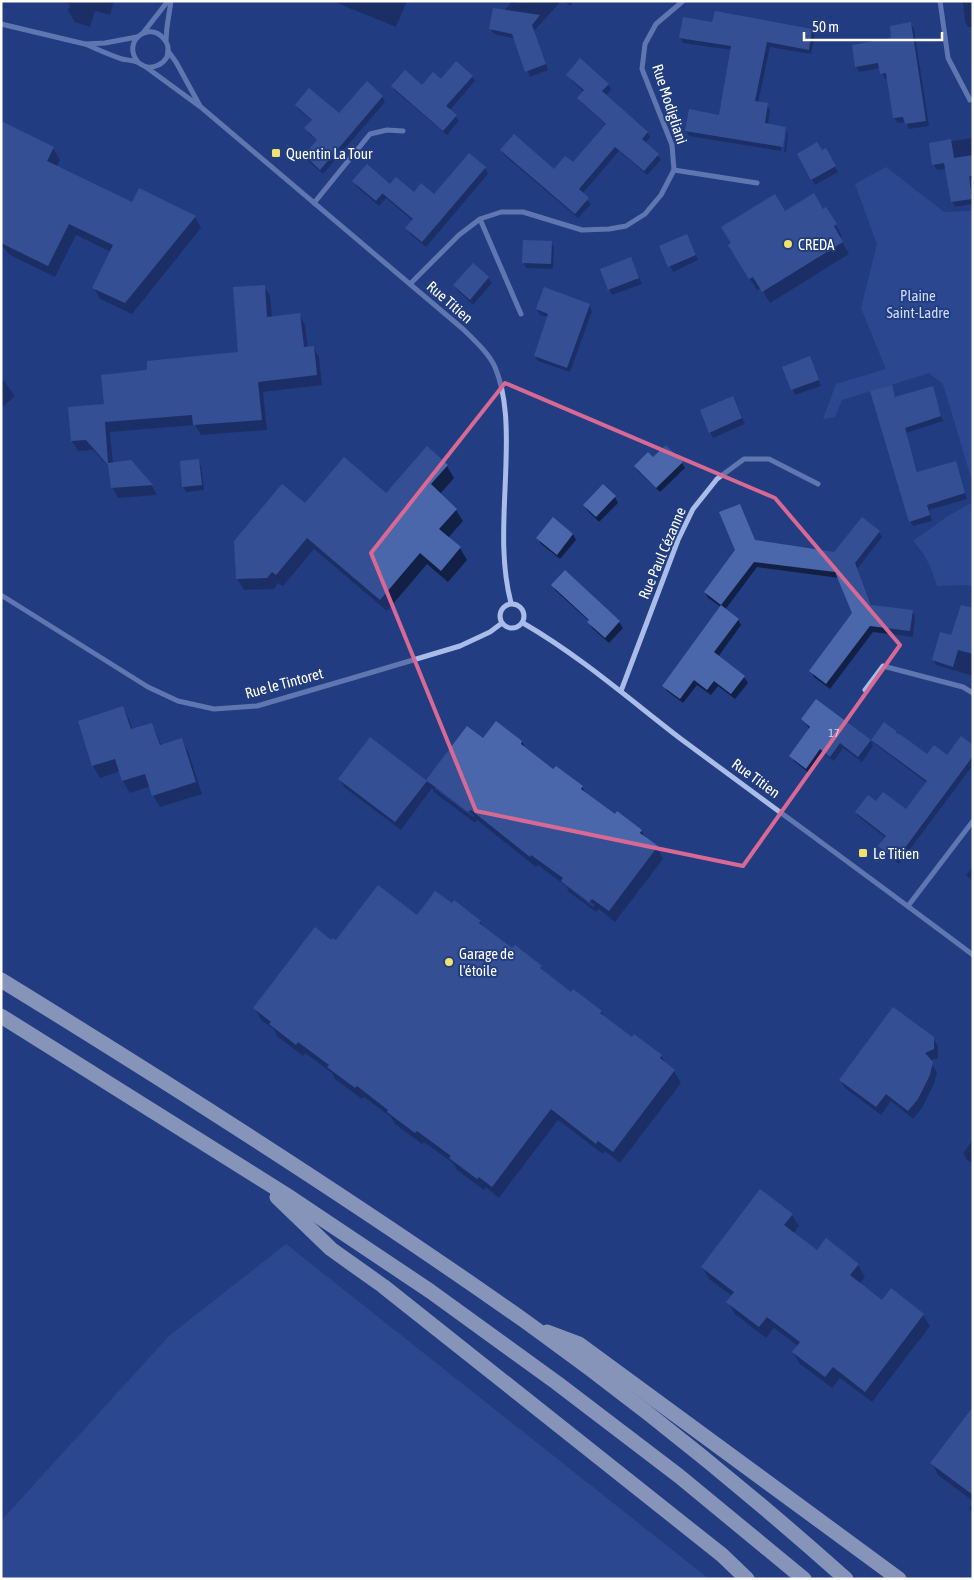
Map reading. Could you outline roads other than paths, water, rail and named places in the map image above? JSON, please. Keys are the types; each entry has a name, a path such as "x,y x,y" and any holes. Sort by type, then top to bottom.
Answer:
{"highway":[{"path":"1,980 306,1172 530,1325 699,1454 846,1579"},
{"path":"1,1016 285,1194 430,1291 557,1383 679,1476 804,1579"},
{"path":"254,1176 331,1249 398,1298 722,1555 747,1579"},
{"path":"530,1325 579,1344 899,1579"}],"street":[{"path":"85,44 105,43 137,37 143,33 169,1"},
{"path":"1,24 85,44 122,59 138,62 146,67 154,67 166,59 168,51 166,27 169,1"},
{"name":"Rue Modigliani","path":"674,170 672,145 642,69 645,44 656,24 683,1"},
{"path":"940,1 948,58 970,100"},
{"path":"143,33 152,31 160,34 166,41"},
{"path":"137,37 132,53 138,62"},
{"name":"Rue Titien","path":"168,51 202,108"},
{"name":"Rue Titien","path":"146,67 202,108 410,284 482,348 494,366 504,399 507,436 503,547 511,603"},
{"path":"314,202 370,134 387,130 402,131"},
{"path":"410,284 458,236 480,219 500,212 523,212 582,230 609,229 626,226 645,214 661,195 674,170 757,183"},
{"path":"480,219 521,314"},
{"name":"Rue Paul Cézanne","path":"621,691 678,540 693,509 717,479 744,459 769,459 818,484"},
{"name":"Rue le Tintoret","path":"1,595 148,687 178,701 214,709 257,706 460,646 490,632 502,623"},
{"path":"511,603 518,604 523,609 525,616 523,623 513,628 506,627 502,623 500,616 501,610 505,605 511,603"},
{"name":"Rue Titien","path":"523,623 552,640 687,743 973,955"},
{"path":"865,690 883,666 963,687 973,693"},
{"path":"908,906 973,821"}],"place":[{"name":"Quentin La Tour","path":"276,153"},
{"name":"CREDA","path":"788,244"},
{"name":"Le Titien","path":"863,853"},
{"name":"Garage de l'étoile","path":"449,962"}],"park label":[{"name":"Plaine Saint-Ladre","path":"918,304"}]}
